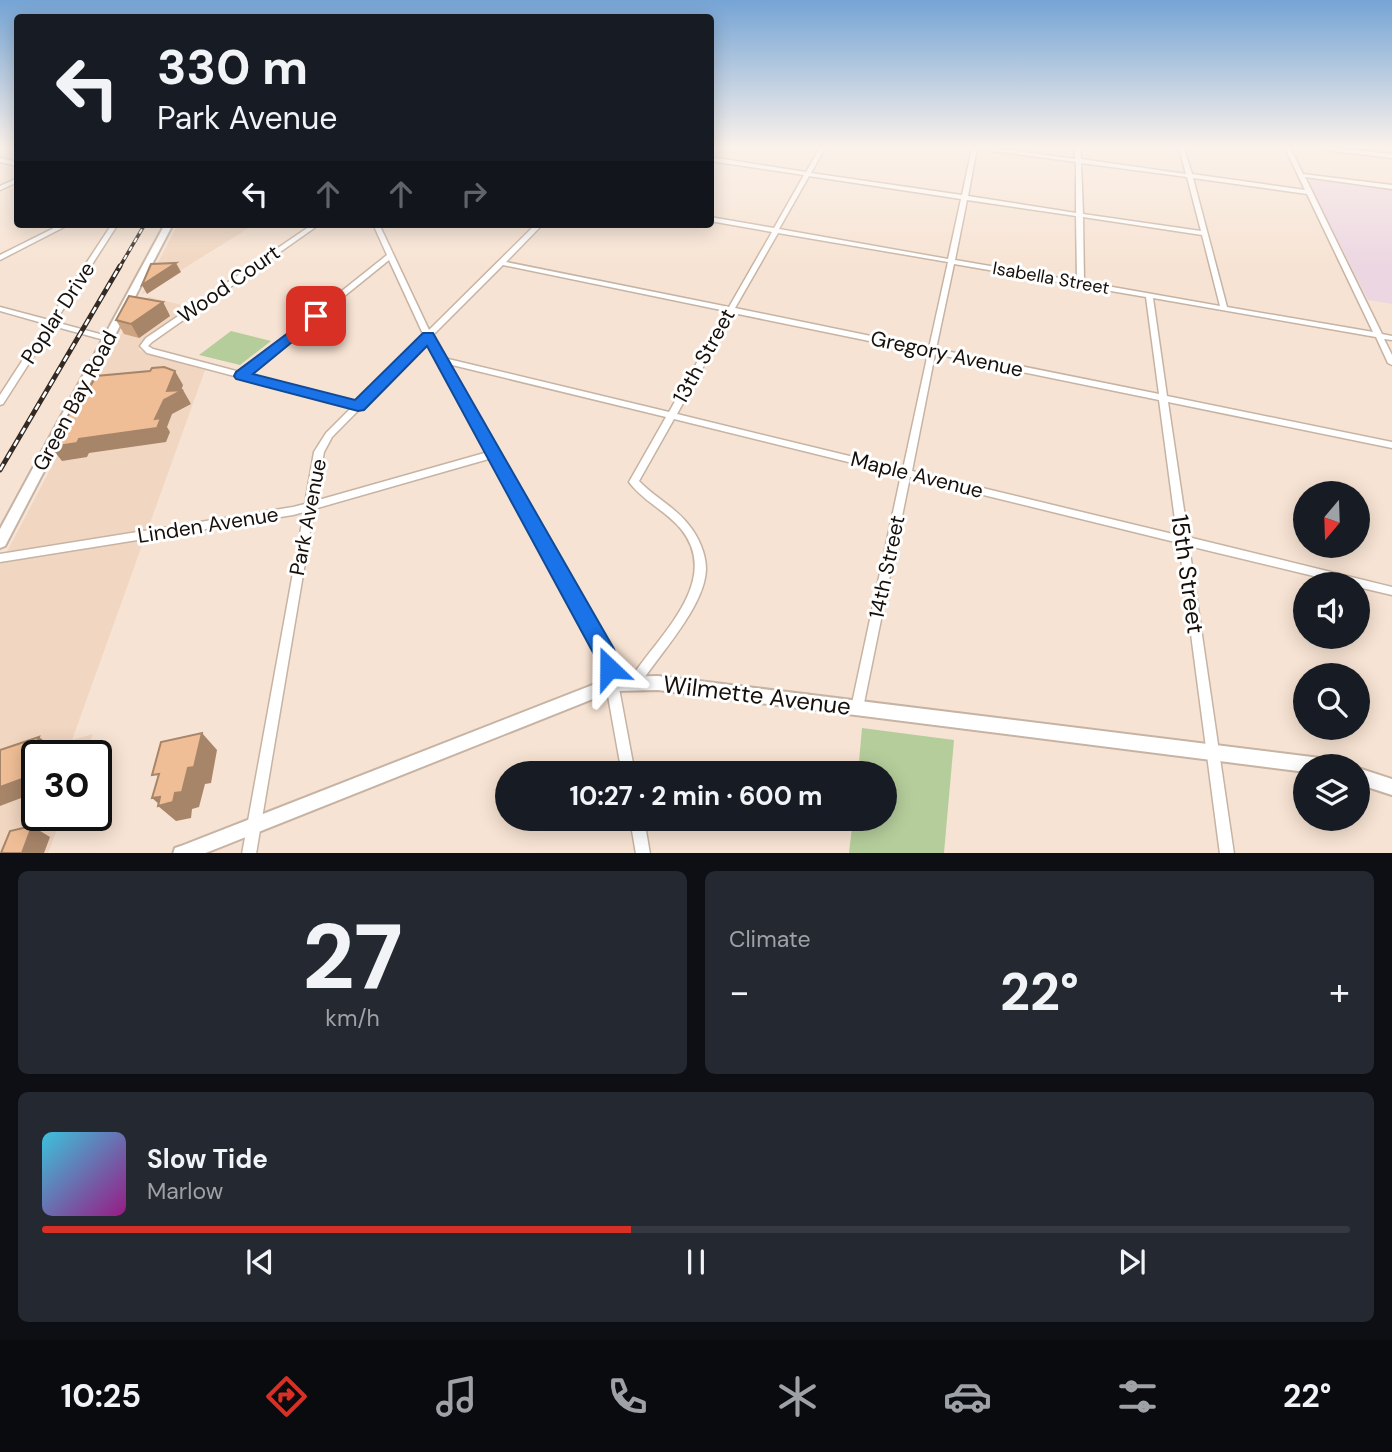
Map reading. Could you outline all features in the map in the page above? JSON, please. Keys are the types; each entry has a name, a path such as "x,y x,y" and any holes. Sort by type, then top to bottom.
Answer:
{"main road":[{"name":"Green Bay Road","path":"0,542 167,228"}],"street":[{"name":"13th Street","path":"635,682 647,659 672,632 692,601 699,574 699,561 697,548 685,527 634,482 799,188"},
{"path":"902,188 1205,234"},
{"name":"14th Street","path":"857,708 967,188"},
{"path":"1079,188 1081,283"},
{"path":"1193,188 1224,309"},
{"path":"1278,188 1309,192"},
{"path":"1307,188 1392,363"},
{"name":"Isabella Street","path":"714,220 1392,338"},
{"path":"0,258 58,228"},
{"name":"Poplar Drive","path":"0,402 112,228"},
{"name":"Wood Court","path":"242,376 150,351 144,346 311,228"},
{"path":"378,228 428,336 607,656 627,761"},
{"name":"Park Avenue","path":"249,853 319,452 329,435 536,228"},
{"path":"242,376 389,257"},
{"name":"Gregory Avenue","path":"502,263 1392,445"},
{"name":"15th Street","path":"1149,295 1227,853"},
{"path":"0,309 108,339"},
{"name":"Maple Avenue","path":"442,360 1392,591"},
{"path":"242,376 358,406"},
{"name":"Linden Avenue","path":"0,558 308,507 494,454"},
{"name":"Wilmette Avenue","path":"181,853 613,684 635,682 1293,763"},
{"path":"1370,780 1392,787"},
{"path":"639,831 643,853"}],"shaded area":[{"path":"1311,188 1392,190 1392,304 1368,300"},
{"path":"176,228 249,228 141,295"},
{"path":"149,297 190,307 140,343 139,350 205,370 72,740 21,740 21,831 56,831 48,853 0,853 0,565 136,306"},
{"path":"93,734 91,740 72,740"}],"green space":[{"path":"231,331 271,341 240,365 199,355"},
{"path":"862,728 954,740 944,853 849,853 852,831 897,831 897,761 859,761"}],"building":[{"path":"176,263 142,285 151,264"},
{"path":"129,296 163,302 131,324 116,320"},
{"path":"164,367 175,371 167,391 183,390 164,400 155,419 161,418 157,428 79,439 77,443 51,447 81,392 87,392 96,376 150,371 152,368"},
{"path":"202,733 194,767 188,768 182,792 175,793 173,802 158,806 160,797 152,798 159,774 152,775 161,742"},
{"path":"21,743 21,779 0,787 0,750"},
{"path":"21,828 21,831 30,831 22,853 1,853 10,831"}],"railway":[{"path":"119,268 143,228"},
{"path":"0,470 120,266"}],"route":[{"path":"316,316 242,376 358,406 428,336 607,656 609,668"}]}
